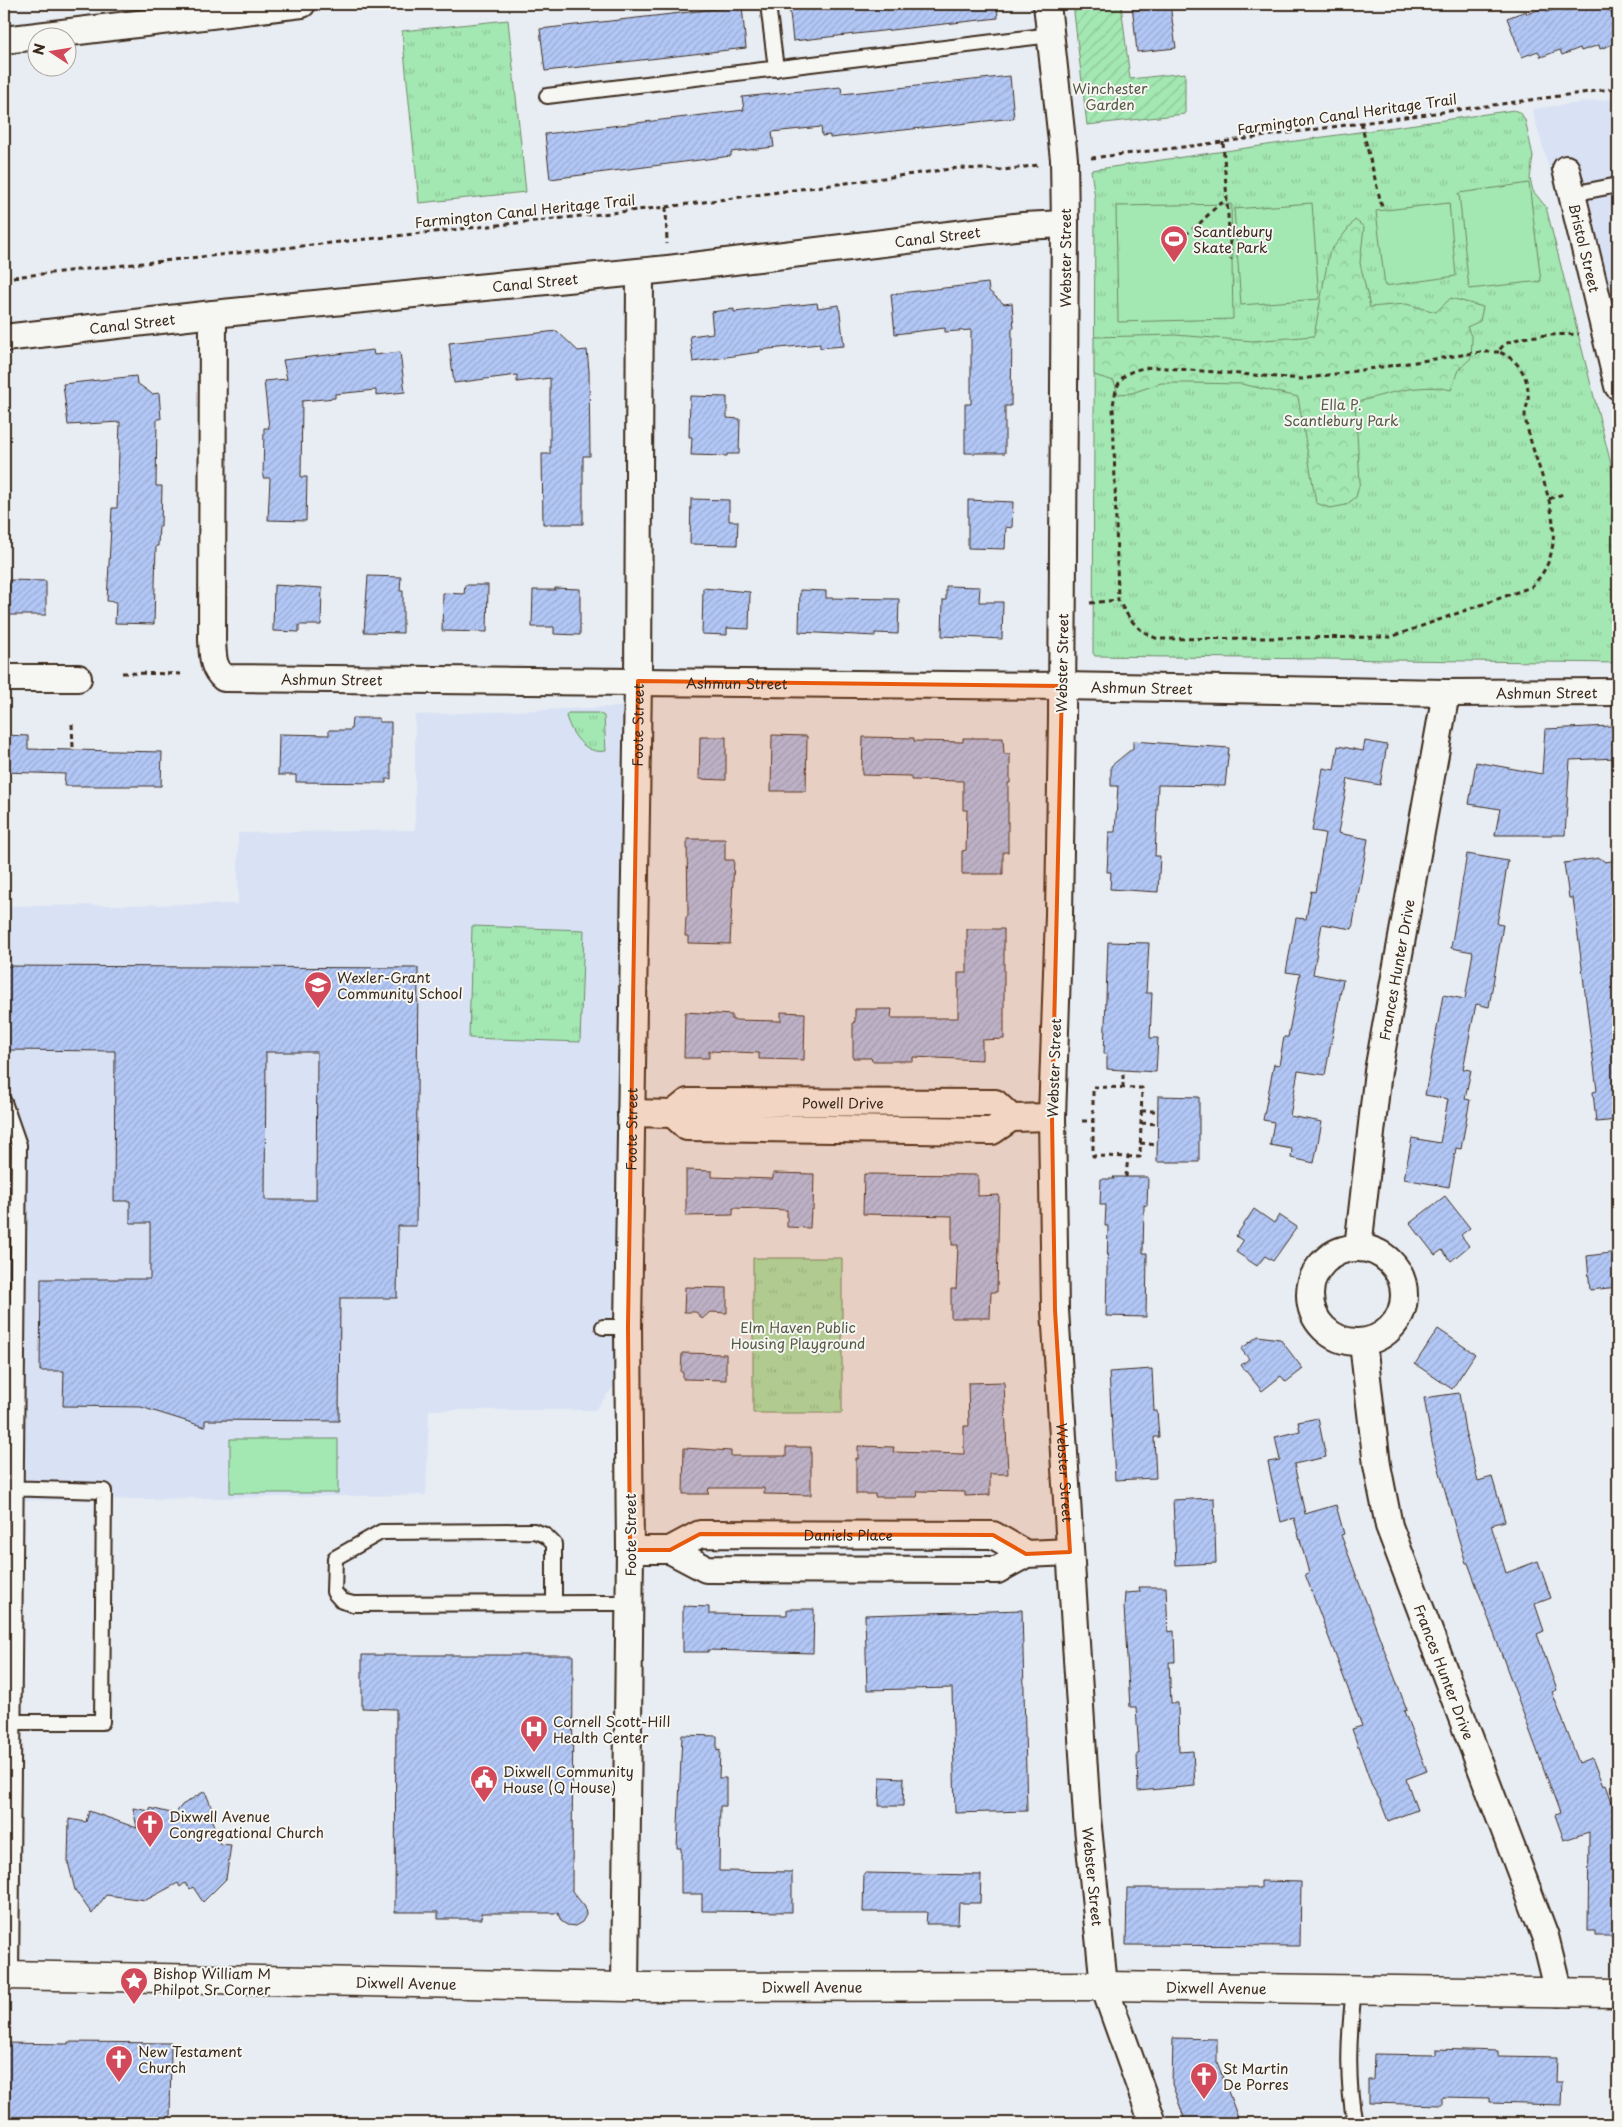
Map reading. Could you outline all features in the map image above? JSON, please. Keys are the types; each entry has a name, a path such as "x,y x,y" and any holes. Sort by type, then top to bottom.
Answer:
{"main road":[{"name":"Dixwell Avenue","path":"7,1975 625,1987 1104,1986 1618,1993"}],"street":[{"path":"4,40 302,4"},
{"name":"Webster Street","path":"1047,4 1064,159 1065,224 1059,915 1052,1117 1055,1310 1087,1817 1104,1986 1153,2123"},
{"name":"Bristol Street","path":"1566,169 1618,386"},
{"name":"Canal Street","path":"4,338 213,314 668,269 1023,226 1065,224"},
{"name":"Foote Street","path":"625,1987 630,1550 616,1327 631,1113 638,681 640,272"},
{"name":"Ashmun Street","path":"213,314 212,640 213,659 217,672 224,678 1062,686 1446,693 1618,692"},
{"path":"4,678 78,678"},
{"name":"Frances Hunter Drive","path":"1358,1248 1378,1071 1446,693"},
{"name":"Powell Drive","path":"631,1113 672,1114 687,1128 992,1131 1011,1118 1052,1117"},
{"path":"1358,1248 1374,1251 1388,1259 1399,1272 1404,1288 1404,1304 1401,1314 1392,1328 1379,1338 1363,1343 1346,1342 1330,1335 1318,1324 1311,1309 1310,1301 1311,1284 1318,1269 1329,1257 1344,1250 1358,1248"},
{"name":"Frances Hunter Drive","path":"1363,1343 1377,1465 1389,1526 1545,1936 1559,1993"},
{"name":"Daniels Place","path":"670,1550 700,1534 993,1535 1026,1554"},
{"name":"Daniels Place","path":"630,1550 670,1550 706,1569 997,1570 1026,1554 1070,1552"}],"lane":[{"path":"768,4 776,69"},
{"path":"547,96 1051,35"},
{"path":"1572,194 1618,185"},
{"path":"4,1102 19,1145 10,1489 13,1722 7,1975"},
{"path":"10,1489 104,1491 102,1722 13,1722"},
{"path":"554,1603 554,1544 545,1535 534,1531 381,1532 335,1558 334,1592 342,1601 353,1604 554,1603 630,1602"},
{"path":"1354,1989 1351,2018 1350,2076 1355,2123"}],"path":[{"name":"Farmington Canal Heritage Trail","path":"1087,158 1223,142 1618,88"},
{"path":"1361,123 1382,207"},
{"path":"1223,142 1231,260"},
{"name":"Farmington Canal Heritage Trail","path":"4,278 666,207 958,168 1004,170 1033,167 1042,163"},
{"path":"1171,246 1198,225 1218,205 1227,200"},
{"path":"666,207 668,269"},
{"path":"1499,352 1504,344 1515,339 1585,333"},
{"path":"1481,352 1499,352 1508,356 1516,363 1525,376 1529,388 1525,414 1549,499 1552,527 1550,556 1540,578 1531,587 1391,637 1158,639 1142,632 1130,620 1118,600 1113,406 1120,379 1131,371 1153,367 1302,379 1481,352"},
{"path":"1549,499 1563,494"},
{"path":"1090,603 1118,600"},
{"path":"122,673 184,674"},
{"path":"72,724 73,747"},
{"path":"1123,1070 1123,1088"},
{"path":"1094,1087 1123,1088 1142,1088 1140,1157 1093,1156 1094,1087"},
{"path":"1141,1111 1158,1111"},
{"path":"1082,1121 1093,1122"},
{"path":"1141,1123 1158,1124"},
{"path":"1140,1143 1157,1145"},
{"path":"1126,1177 1128,1156"}],"highlighted area":[{"path":"638,681 1062,686 1052,1117 1055,1310 1070,1552 1026,1554 993,1535 700,1534 670,1550 630,1550 628,1327"}],"shaded area":[{"path":"1618,98 1618,412 1532,109"},
{"name":"Wexler-Grant Community School","path":"638,706 628,1369 595,1410 429,1410 426,1495 4,1501 4,906 238,904 238,833 415,830 415,715"}],"green space":[{"name":"Winchester Garden","path":"1073,4 1121,4 1130,79 1185,73 1185,114 1087,125"},
{"path":"508,20 526,192 419,203 402,31"},
{"name":"Ella P. Scantlebury Park","path":"1514,110 1521,113 1525,120 1533,156 1530,179 1533,191 1546,207 1611,464 1618,573 1618,663 1095,656 1093,653 1095,199 1091,170"},
{"path":"1529,183 1541,281 1469,289 1459,193"},
{"path":"1312,203 1319,299 1241,305 1234,209"},
{"path":"1449,203 1456,276 1385,286 1376,211"},
{"name":"Scantlebury Skate Park","path":"1231,204 1233,319 1118,322 1116,206"},
{"path":"1355,220 1364,227 1360,263 1370,307 1406,304 1436,312 1451,298 1483,307 1480,321 1467,327 1472,338 1471,358 1458,370 1451,390 1427,387 1415,388 1355,403 1360,482 1356,497 1346,505 1330,508 1316,503 1298,397 1242,384 1191,383 1161,383 1132,393 1118,394 1114,381 1094,375 1094,337 1175,335 1253,341 1314,336 1329,253"},
{"path":"568,713 598,713 604,716 606,751 591,750 575,736 568,723 566,716"},
{"path":"472,926 584,930 580,1042 469,1038"},
{"name":"Elm Haven Public Housing Playground","path":"753,1258 842,1258 842,1413 753,1413"},
{"path":"230,1439 338,1439 338,1493 230,1493"}],"building":[{"path":"789,4 997,4 998,18 793,41"},
{"path":"1132,4 1170,4 1176,48 1137,52"},
{"path":"1585,4 1608,4 1618,31 1618,42 1600,49 1599,45 1581,51 1580,48 1562,55 1560,50 1541,57 1538,51 1522,57 1507,18 1526,11 1527,14 1545,7 1547,12 1564,6 1566,11"},
{"path":"742,6 746,48 545,71 540,29"},
{"path":"1010,76 1014,118 830,138 830,135 822,136 821,127 772,132 774,147 731,152 731,156 550,179 545,134 744,110 742,97 841,87 842,94"},
{"path":"988,283 989,291 1004,304 1012,303 1014,328 1012,328 1011,406 1005,406 1005,453 965,453 965,404 971,404 971,330 945,332 945,328 895,334 891,294"},
{"path":"817,303 818,308 839,305 844,346 820,348 820,344 759,350 760,352 693,362 690,336 713,333 711,312 734,309 734,312"},
{"path":"557,331 578,351 587,350 590,456 583,456 583,524 543,524 542,454 550,454 550,378 517,382 517,375 454,383 449,343"},
{"path":"373,350 374,355 400,352 405,392 376,395 376,390 335,394 335,398 302,401 301,477 307,477 306,521 268,520 270,478 263,478 264,428 269,428 264,381 287,379 283,360"},
{"path":"136,376 137,383 152,394 159,393 161,419 157,419 156,486 162,486 161,526 159,526 158,546 156,546 154,624 115,623 116,602 107,601 112,508 117,508 120,422 68,425 63,384"},
{"path":"690,396 727,397 727,418 740,419 739,454 727,454 727,456 691,455 692,437 689,437"},
{"path":"691,499 729,500 729,521 738,521 737,545 690,544"},
{"path":"968,500 1013,502 1012,528 1006,527 1005,549 968,548"},
{"path":"368,576 401,577 403,633 364,632"},
{"path":"9,580 46,581 46,615 8,615"},
{"path":"274,585 322,588 321,625 299,625 299,632 273,631"},
{"path":"465,585 488,585 487,632 442,631 443,593 464,594"},
{"path":"946,586 980,587 979,602 1003,602 1002,639 942,636 943,600 946,600"},
{"path":"555,588 580,589 580,635 554,634 554,627 532,627 533,590 555,590"},
{"path":"703,588 750,592 749,629 727,628 727,635 702,634"},
{"path":"800,590 826,591 826,598 899,599 898,634 875,633 875,636 799,632"},
{"path":"352,718 379,718 379,722 391,722 391,779 386,779 386,783 296,782 296,775 278,775 279,734 329,735 329,730 351,730"},
{"path":"1611,726 1617,731 1617,758 1570,760 1565,835 1495,835 1500,809 1469,804 1476,762 1542,774 1545,729"},
{"path":"4,735 28,736 28,749 162,752 161,786 64,786 65,774 4,772"},
{"path":"772,735 807,736 806,791 771,791"},
{"path":"700,737 726,737 726,780 699,779"},
{"path":"863,737 914,738 914,741 963,742 963,738 1003,738 1004,754 1010,754 1010,783 1008,783 1008,852 1003,852 1003,874 962,874 962,851 966,850 967,810 963,810 963,781 911,780 911,776 862,775"},
{"path":"1133,741 1229,748 1225,786 1158,785 1155,856 1160,856 1158,892 1110,889 1111,872 1107,872 1109,832 1115,832 1118,786 1111,786 1111,766 1133,748"},
{"path":"1365,741 1387,745 1380,785 1348,779 1338,833 1368,839 1352,929 1322,924 1313,974 1343,980 1325,1075 1298,1071 1290,1116 1322,1122 1314,1163 1291,1158 1292,1149 1270,1145 1274,1122 1263,1120 1274,1064 1279,1065 1284,1037 1288,1037 1300,974 1286,972 1296,918 1306,919 1311,891 1315,892 1325,833 1312,831 1323,768 1334,770 1338,746 1363,751"},
{"path":"687,839 725,839 725,860 734,860 730,944 688,943 688,936 685,936 686,917 688,916"},
{"path":"1467,854 1508,861 1497,924 1503,925 1489,1007 1476,1004 1463,1069 1471,1070 1465,1099 1470,1100 1461,1149 1456,1148 1449,1187 1404,1179 1412,1138 1440,1143 1448,1099 1425,1095 1443,995 1465,999 1473,952 1451,948"},
{"path":"1600,858 1605,862 1618,860 1618,1120 1596,1122 1593,1092 1597,1091 1579,943 1573,898 1569,898 1564,863"},
{"path":"967,929 1004,929 1004,1039 982,1040 982,1060 913,1057 913,1061 872,1061 871,1058 853,1058 855,1009 892,1009 891,1018 958,1018 958,973 967,973"},
{"path":"1108,942 1149,943 1146,993 1152,993 1150,1038 1158,1038 1156,1072 1107,1069 1107,1054 1104,1054"},
{"path":"4,966 418,968 416,1226 398,1226 397,1298 340,1298 339,1421 205,1420 205,1427 141,1407 63,1406 64,1371 40,1371 41,1279 150,1279 150,1223 130,1223 130,1201 114,1201 115,1051 4,1050","holes":["266,1052 317,1052 316,1200 265,1200"]},
{"path":"685,1012 732,1015 732,1020 781,1021 781,1012 805,1013 804,1060 759,1059 759,1053 709,1051 709,1058 684,1058"},
{"path":"1158,1096 1199,1097 1199,1162 1157,1162"},
{"path":"686,1170 712,1171 712,1177 773,1179 773,1173 814,1174 813,1210 811,1210 810,1228 787,1227 787,1210 733,1208 733,1215 686,1216"},
{"path":"864,1174 978,1175 978,1196 999,1195 997,1292 991,1292 990,1318 951,1318 951,1289 956,1289 958,1245 952,1245 952,1216 863,1214"},
{"path":"1113,1177 1148,1177 1147,1206 1144,1205 1143,1253 1147,1253 1146,1317 1106,1316 1108,1226 1105,1226 1106,1205 1100,1205 1101,1179 1114,1179"},
{"path":"1445,1196 1470,1228 1461,1235 1469,1246 1451,1261 1442,1250 1435,1255 1410,1223"},
{"path":"1254,1209 1274,1223 1279,1215 1297,1227 1273,1261 1265,1256 1257,1266 1236,1252 1243,1241 1236,1236"},
{"path":"1618,1252 1618,1287 1590,1290 1587,1256"},
{"path":"685,1287 727,1288 727,1313 710,1312 702,1319 696,1312 684,1312"},
{"path":"1438,1329 1475,1354 1452,1389 1415,1364"},
{"path":"1258,1336 1280,1339 1303,1369 1286,1382 1281,1376 1262,1391 1241,1365 1249,1359 1241,1349"},
{"path":"682,1353 726,1354 726,1380 683,1379 683,1373 681,1372"},
{"path":"1152,1369 1154,1411 1157,1411 1159,1437 1154,1437 1156,1478 1115,1480 1109,1372"},
{"path":"1004,1382 1008,1474 990,1474 990,1495 965,1496 965,1492 918,1491 917,1497 875,1497 875,1494 856,1494 858,1446 894,1447 893,1452 964,1454 964,1426 969,1426 968,1383"},
{"path":"1459,1393 1465,1431 1478,1481 1492,1477 1505,1521 1491,1525 1506,1573 1538,1561 1551,1598 1535,1604 1544,1631 1537,1634 1557,1690 1552,1692 1579,1763 1592,1758 1603,1786 1606,1785 1618,1819 1618,1936 1595,1936 1595,1931 1588,1931 1589,1832 1564,1840 1555,1815 1560,1813 1468,1563 1466,1563 1455,1527 1432,1443 1424,1398"},
{"path":"1318,1418 1326,1457 1294,1464 1305,1514 1336,1505 1344,1534 1341,1535 1407,1710 1404,1711 1427,1771 1406,1779 1417,1810 1388,1821 1372,1786 1352,1729 1362,1726 1305,1574 1309,1573 1294,1518 1281,1522 1268,1462 1280,1460 1275,1437 1300,1431 1298,1422"},
{"path":"786,1447 811,1447 811,1495 764,1494 764,1488 709,1488 708,1494 683,1494 684,1448 731,1451 731,1456 786,1456"},
{"path":"1214,1498 1216,1563 1176,1565 1173,1500"},
{"path":"1139,1587 1166,1587 1168,1632 1174,1631 1175,1662 1169,1662 1171,1703 1178,1703 1179,1752 1193,1751 1195,1786 1138,1791 1137,1754 1139,1754 1136,1707 1130,1707 1124,1607 1125,1593 1140,1592"},
{"path":"683,1606 709,1607 709,1614 787,1615 787,1609 814,1609 813,1653 708,1650 708,1652 683,1652"},
{"path":"1022,1610 1027,1811 955,1813 952,1688 867,1690 865,1615"},
{"name":"Dixwell Community House (Q House)","path":"362,1655 573,1655 572,1891 585,1907 586,1915 582,1922 575,1926 567,1925 561,1921 558,1913 481,1913 482,1919 438,1919 438,1912 395,1912 396,1709 362,1708"},
{"path":"682,1735 717,1736 717,1751 720,1750 719,1778 726,1778 726,1806 720,1806 719,1871 792,1872 792,1912 702,1911 702,1894 681,1894 681,1848 677,1848"},
{"path":"880,1777 904,1778 903,1806 879,1806"},
{"name":"Dixwell Avenue Congregational Church","path":"205,1791 213,1811 209,1812 220,1844 231,1845 226,1879 203,1902 193,1887 190,1889 185,1883 180,1887 178,1883 146,1900 106,1895 92,1914 75,1890 68,1862 69,1819 86,1822 89,1811 137,1828 133,1808 150,1811 150,1808 175,1814 182,1805"},
{"path":"864,1873 981,1875 980,1903 959,1903 958,1924 926,1924 927,1912 863,1912"},
{"path":"1261,1881 1301,1882 1300,1946 1126,1945 1127,1888 1261,1888"},
{"name":"St Martin De Porres","path":"1173,2038 1217,2039 1217,2062 1240,2123 1186,2123 1172,2084"},
{"name":"New Testament Church","path":"68,2042 171,2043 170,2123 4,2123 4,2043 68,2044"},
{"path":"1436,2049 1498,2051 1498,2056 1557,2057 1556,2082 1562,2082 1561,2105 1489,2103 1489,2098 1442,2097 1442,2105 1368,2103 1368,2080 1373,2080 1374,2054 1436,2055"}],"place":[{"name":"Scantlebury Skate Park","path":"1174,263"},
{"name":"Wexler-Grant Community School","path":"318,1009"},
{"name":"Cornell Scott-Hill Health Center","path":"534,1753"},
{"name":"Dixwell Community House (Q House)","path":"484,1803"},
{"name":"Dixwell Avenue Congregational Church","path":"150,1848"},
{"name":"Bishop William M Philpot Sr Corner","path":"134,2005"},
{"name":"New Testament Church","path":"119,2083"},
{"name":"St Martin De Porres","path":"1204,2100"}]}
